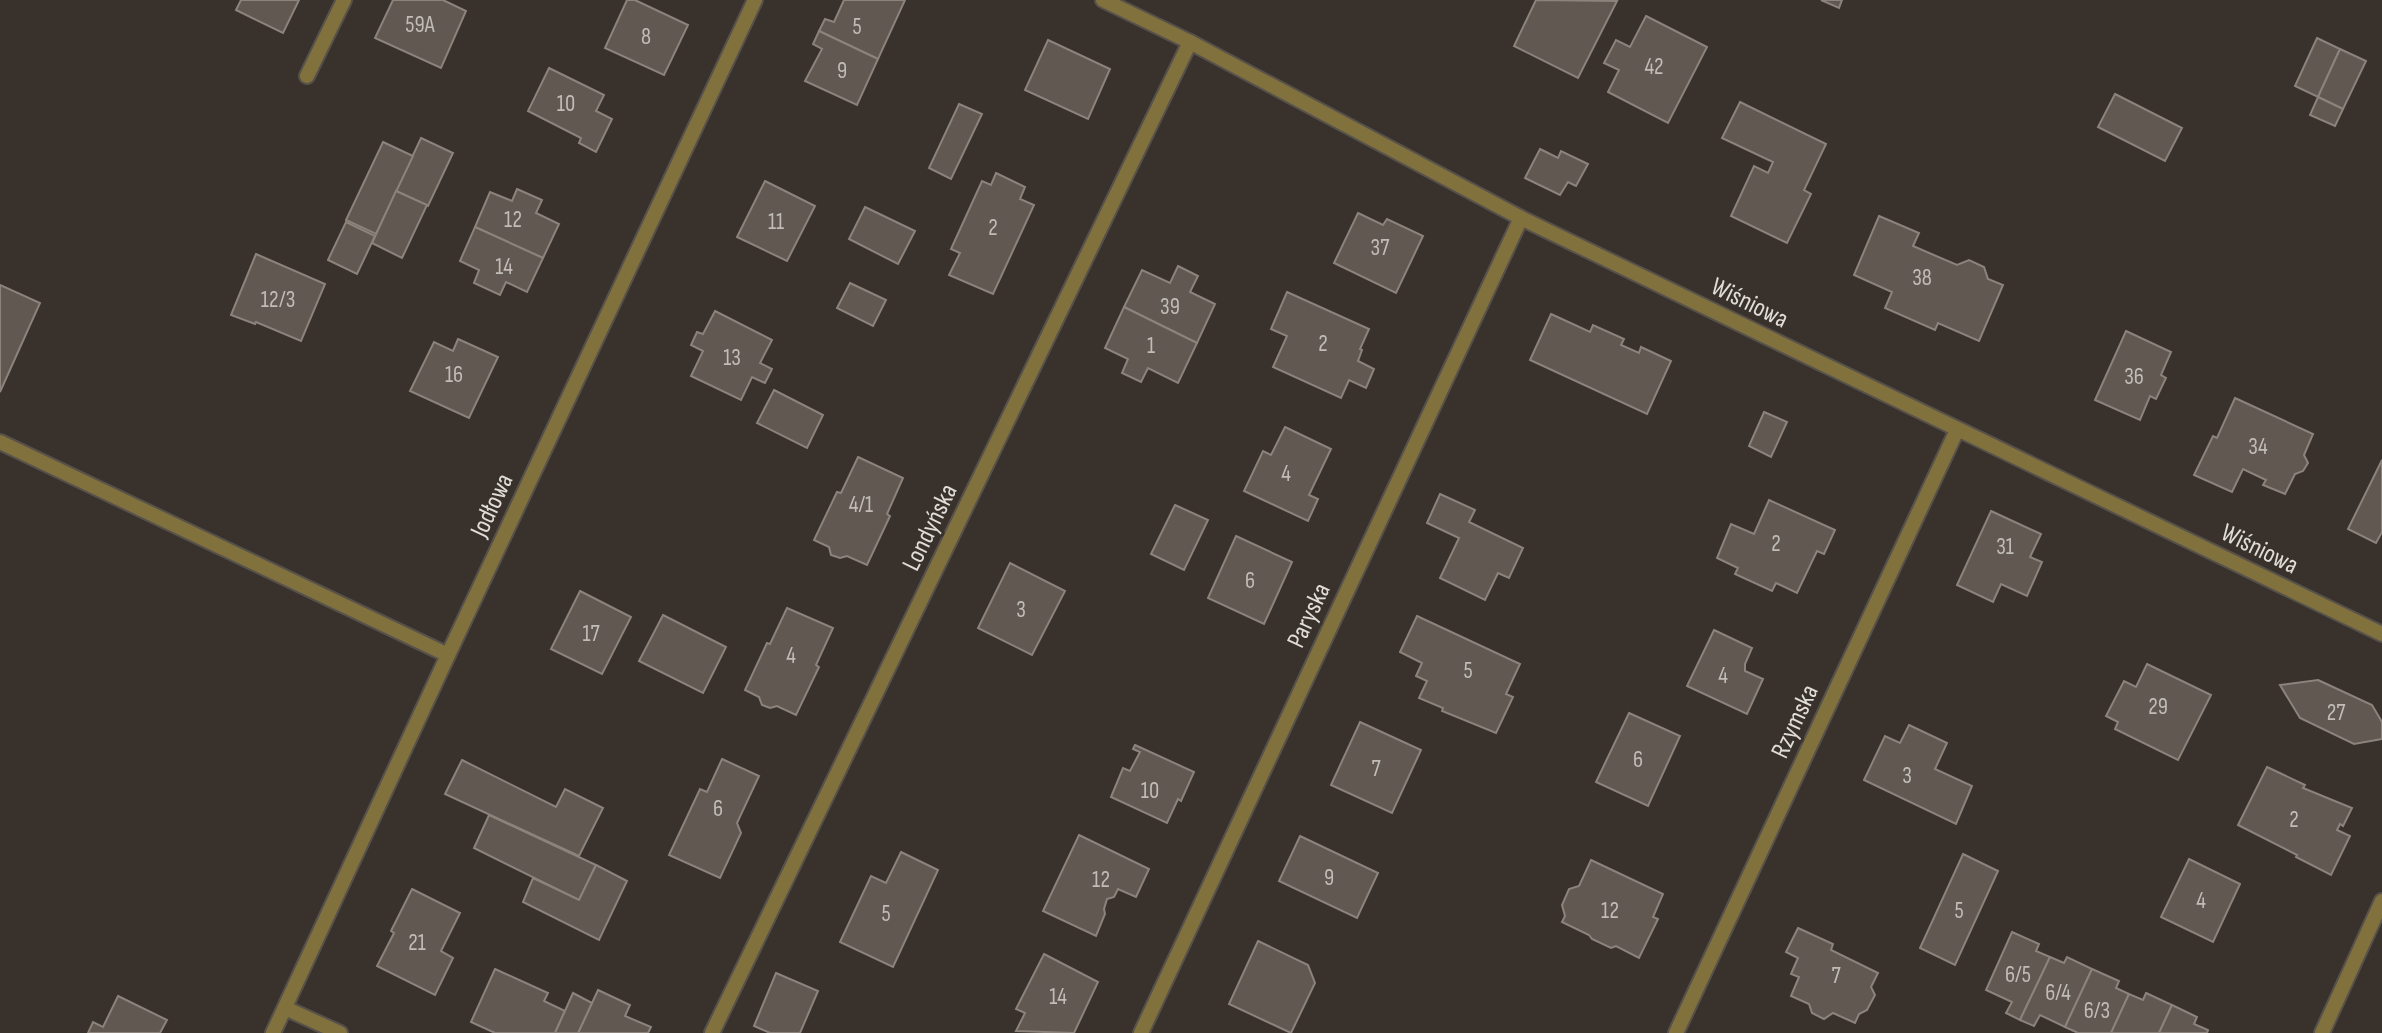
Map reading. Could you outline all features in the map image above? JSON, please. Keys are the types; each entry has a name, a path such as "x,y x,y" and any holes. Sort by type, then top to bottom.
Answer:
{"street":[{"path":"307,76 344,0"},
{"name":"Jodłowa","path":"273,1033 755,0"},
{"name":"Wiśniowa","path":"1103,0 1190,42 1521,218 2382,634"},
{"name":"Londyńska","path":"712,1033 1190,42"},
{"name":"Paryska","path":"1141,1033 1521,218"},
{"name":"Rzymska","path":"1676,1033 1957,430"},
{"path":"0,442 448,655"},
{"path":"2322,1033 2382,901"},
{"path":"285,1008 340,1033"}],"building":[{"path":"241,0 299,0 283,33 236,10"},
{"path":"393,0 443,0 466,11 441,68 375,38"},
{"path":"627,0 635,0 688,25 664,75 605,48"},
{"path":"844,0 905,0 878,59 819,31 825,19 834,22"},
{"path":"1536,0 1617,1 1578,78 1514,46"},
{"path":"1821,0 1842,0 1839,8"},
{"path":"1646,16 1707,47 1668,123 1608,92 1619,70 1604,63 1616,40 1630,47"},
{"path":"819,31 878,59 857,105 805,81 822,49 813,44"},
{"path":"2317,38 2340,49 2318,97 2295,86"},
{"path":"1048,40 1110,69 1088,119 1025,90"},
{"path":"2340,49 2366,61 2343,109 2318,97"},
{"path":"549,68 604,95 596,111 612,119 596,152 579,143 581,138 528,111"},
{"path":"2115,94 2182,128 2165,161 2098,127"},
{"path":"2318,97 2343,109 2335,126 2310,115"},
{"path":"1740,102 1826,144 1804,190 1811,194 1787,243 1731,216 1754,166 1768,173 1773,162 1722,138"},
{"path":"959,104 982,114 951,179 929,168"},
{"path":"421,138 453,153 428,206 396,191"},
{"path":"383,142 413,156 376,234 346,220"},
{"path":"1540,149 1558,158 1561,151 1588,164 1576,186 1568,182 1560,195 1525,178"},
{"path":"996,173 1025,187 1020,199 1034,205 993,294 949,275 960,253 951,249 982,181 991,185"},
{"path":"765,181 815,206 787,261 737,237"},
{"path":"517,189 542,200 536,213 559,224 543,258 475,227 490,192 512,201"},
{"path":"396,191 427,205 402,258 372,243"},
{"path":"865,207 915,231 898,264 849,239"},
{"path":"1358,213 1383,225 1387,219 1423,236 1396,293 1334,263"},
{"path":"1879,216 1919,233 1913,246 1957,265 1969,260 1984,267 1988,279 2003,285 1979,341 1938,323 1935,330 1885,308 1892,292 1854,275"},
{"path":"346,222 375,236 357,274 328,260"},
{"path":"475,227 543,258 527,292 506,282 500,295 474,283 479,270 460,261"},
{"path":"256,254 325,284 301,341 256,322 255,324 231,315"},
{"path":"1178,266 1198,276 1190,292 1215,304 1197,343 1124,307 1142,270 1170,283"},
{"path":"850,283 886,300 873,326 837,308"},
{"path":"0,285 40,303 0,392"},
{"path":"1287,292 1369,329 1358,361 1374,369 1366,388 1349,380 1341,398 1273,367 1287,336 1271,329"},
{"path":"1124,307 1197,343 1178,383 1148,368 1141,382 1122,373 1128,359 1105,348"},
{"path":"715,311 772,340 760,363 772,369 765,383 752,377 741,400 691,376 703,351 691,345 697,332 703,334"},
{"path":"1551,314 1590,332 1593,325 1624,339 1621,345 1639,353 1641,347 1671,361 1647,414 1530,360"},
{"path":"2126,331 2171,352 2161,375 2166,378 2156,399 2150,396 2140,420 2095,400"},
{"path":"458,339 498,357 469,418 410,391 434,342 453,351"},
{"path":"774,390 823,415 807,448 757,423"},
{"path":"2235,398 2313,434 2304,455 2308,463 2303,471 2295,474 2285,494 2263,485 2266,480 2243,469 2232,492 2194,475 2213,436 2217,438"},
{"path":"1764,412 1787,422 1771,457 1749,446"},
{"path":"1285,427 1331,449 1309,495 1318,499 1308,521 1244,491 1263,451 1271,455"},
{"path":"858,457 903,478 887,514 890,516 867,565 847,556 840,558 831,555 829,547 814,540 837,492 841,493"},
{"path":"2382,460 2382,532 2376,543 2348,529"},
{"path":"1440,494 1475,510 1469,522 1523,548 1509,578 1498,573 1485,600 1440,578 1459,538 1427,523"},
{"path":"1769,500 1835,530 1824,554 1817,551 1797,593 1776,583 1772,591 1735,574 1738,568 1717,558 1731,524 1754,534"},
{"path":"1175,505 1208,520 1184,570 1151,554"},
{"path":"1991,511 2041,534 2030,557 2042,562 2027,596 2001,584 1993,602 1957,585"},
{"path":"1236,536 1292,562 1264,624 1208,598"},
{"path":"1010,563 1065,591 1032,655 978,628"},
{"path":"580,591 631,617 602,674 551,649"},
{"path":"787,608 833,628 816,665 819,667 796,715 777,706 770,708 762,705 759,697 745,690"},
{"path":"663,615 726,647 703,693 639,661"},
{"path":"1417,616 1520,664 1506,694 1513,697 1496,733 1442,711 1443,708 1419,698 1427,681 1416,676 1422,663 1400,652"},
{"path":"1714,630 1752,648 1745,671 1763,679 1747,714 1687,686"},
{"path":"2147,664 2211,695 2178,760 2115,729 2118,722 2106,716 2124,681 2136,687"},
{"path":"2318,680 2372,705 2382,722 2382,739 2354,744 2300,718 2280,685"},
{"path":"1629,713 1680,736 1648,806 1596,782"},
{"path":"1360,722 1421,750 1392,813 1331,785"},
{"path":"1909,725 1947,743 1935,769 1972,786 1956,824 1864,780 1885,736 1900,743"},
{"path":"1135,745 1194,772 1167,823 1111,797 1123,768 1130,771 1140,752 1133,749"},
{"path":"722,759 759,776 737,823 741,833 720,878 669,855 700,789 707,792"},
{"path":"462,760 556,807 565,789 603,808 579,856 445,794"},
{"path":"2267,767 2305,785 2303,788 2352,808 2343,826 2340,824 2337,830 2350,836 2331,875 2238,825"},
{"path":"489,815 596,865 579,900 474,848"},
{"path":"1079,835 1149,869 1136,897 1118,889 1114,897 1107,899 1105,914 1096,936 1043,911"},
{"path":"1300,836 1378,873 1357,918 1279,881"},
{"path":"901,852 938,870 893,967 840,942 871,876 886,883"},
{"path":"1963,854 1998,871 1955,965 1920,948"},
{"path":"2189,859 2240,884 2213,942 2161,917"},
{"path":"1591,860 1663,894 1653,917 1658,919 1639,958 1616,946 1611,948 1562,922 1565,916 1562,905 1569,889 1579,886"},
{"path":"596,865 627,881 599,940 523,902 533,878 579,900"},
{"path":"412,889 460,913 441,951 453,958 435,995 377,966"},
{"path":"1798,928 1833,944 1831,950 1878,973 1871,987 1875,995 1867,1010 1859,1014 1855,1023 1833,1013 1824,1019 1812,1013 1809,1004 1791,996 1799,977 1791,974 1798,958 1786,952"},
{"path":"2012,932 2039,944 2036,951 2050,957 2020,1020 2006,1013 2012,1002 1986,990"},
{"path":"1258,941 1308,965 1315,983 1291,1033 1229,1004"},
{"path":"1044,954 1098,982 1074,1033 1016,1031 1025,1013 1016,1009"},
{"path":"2050,957 2064,963 2067,957 2092,969 2065,1027 2040,1015 2034,1026 2020,1020"},
{"path":"495,969 548,993 544,1001 565,1011 555,1033 495,1033 471,1022"},
{"path":"2092,969 2119,981 2116,988 2129,994 2111,1033 2078,1033 2065,1027"},
{"path":"776,973 818,991 800,1033 770,1033 754,1026"},
{"path":"598,990 630,1005 625,1016 651,1027 648,1033 578,1033"},
{"path":"573,993 592,1003 578,1033 555,1033"},
{"path":"2146,993 2172,1005 2159,1033 2111,1033 2129,994 2143,1000"},
{"path":"118,996 167,1020 160,1033 88,1033 93,1022 103,1027"},
{"path":"2172,1005 2197,1017 2194,1024 2208,1030 2207,1033 2159,1033"}]}
